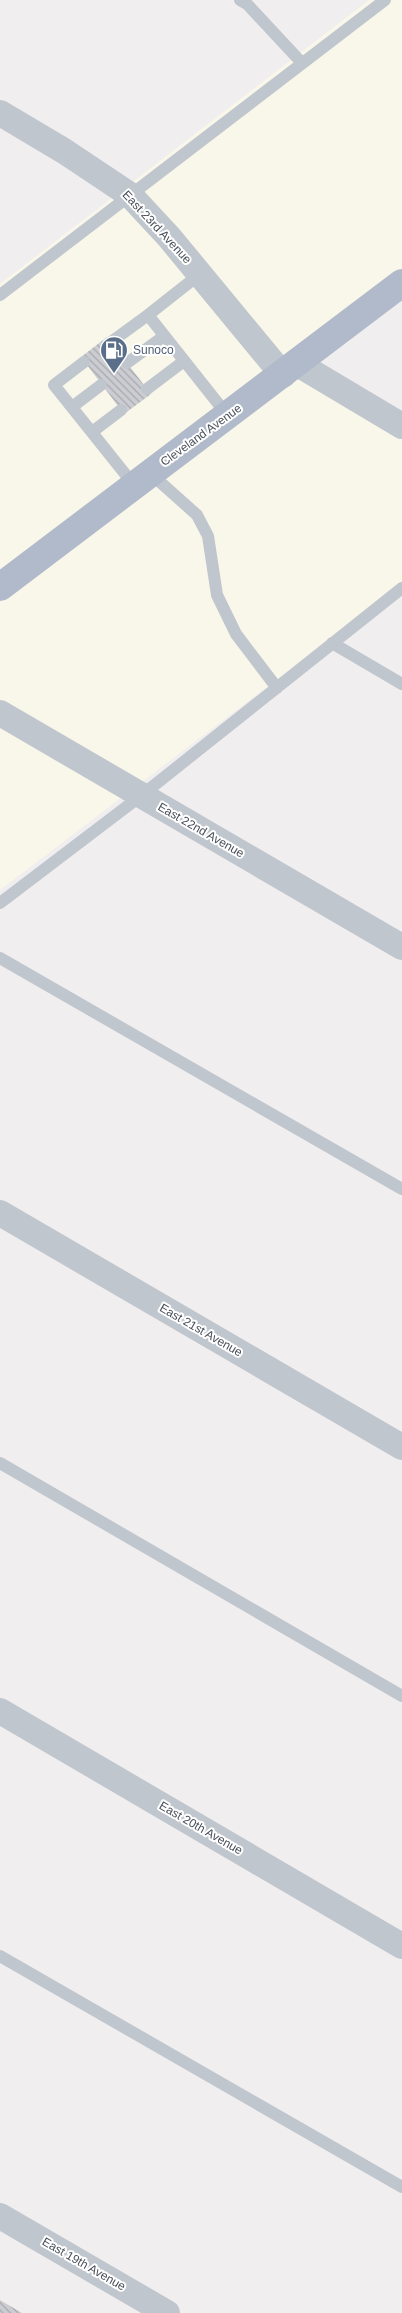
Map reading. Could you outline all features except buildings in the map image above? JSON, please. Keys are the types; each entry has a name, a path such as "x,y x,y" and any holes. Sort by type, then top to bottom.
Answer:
{"main road":[{"name":"Cleveland Avenue","path":"0,587 402,283"}],"street":[{"name":"East 23rd Avenue","path":"0,114 64,151 130,195 200,274 290,369 402,426"},
{"name":"East 22nd Avenue","path":"0,713 402,947"},
{"name":"East 21st Avenue","path":"0,1213 402,1446"},
{"name":"East 20th Avenue","path":"0,1711 402,1946"},
{"name":"East 19th Avenue","path":"0,2216 167,2313"}],"lane":[{"path":"240,0 247,4 302,63"},
{"path":"0,294 385,0"},
{"path":"111,342 200,274"},
{"path":"148,315 228,416"},
{"path":"128,363 164,336"},
{"path":"147,389 184,361"},
{"path":"84,362 54,385 92,432 142,479 197,515 208,536 217,595 236,634 277,688"},
{"path":"72,406 101,385"},
{"path":"92,432 121,410"},
{"path":"0,903 142,795 402,588"},
{"path":"332,643 402,684"},
{"path":"0,958 402,1189"},
{"path":"0,1463 402,1696"},
{"path":"0,1956 402,2187"}],"shaded area":[{"path":"369,0 402,0 402,278 304,355 402,415 402,584 0,890 0,284"}],"place":[{"name":"Sunoco","path":"114,374"}]}
